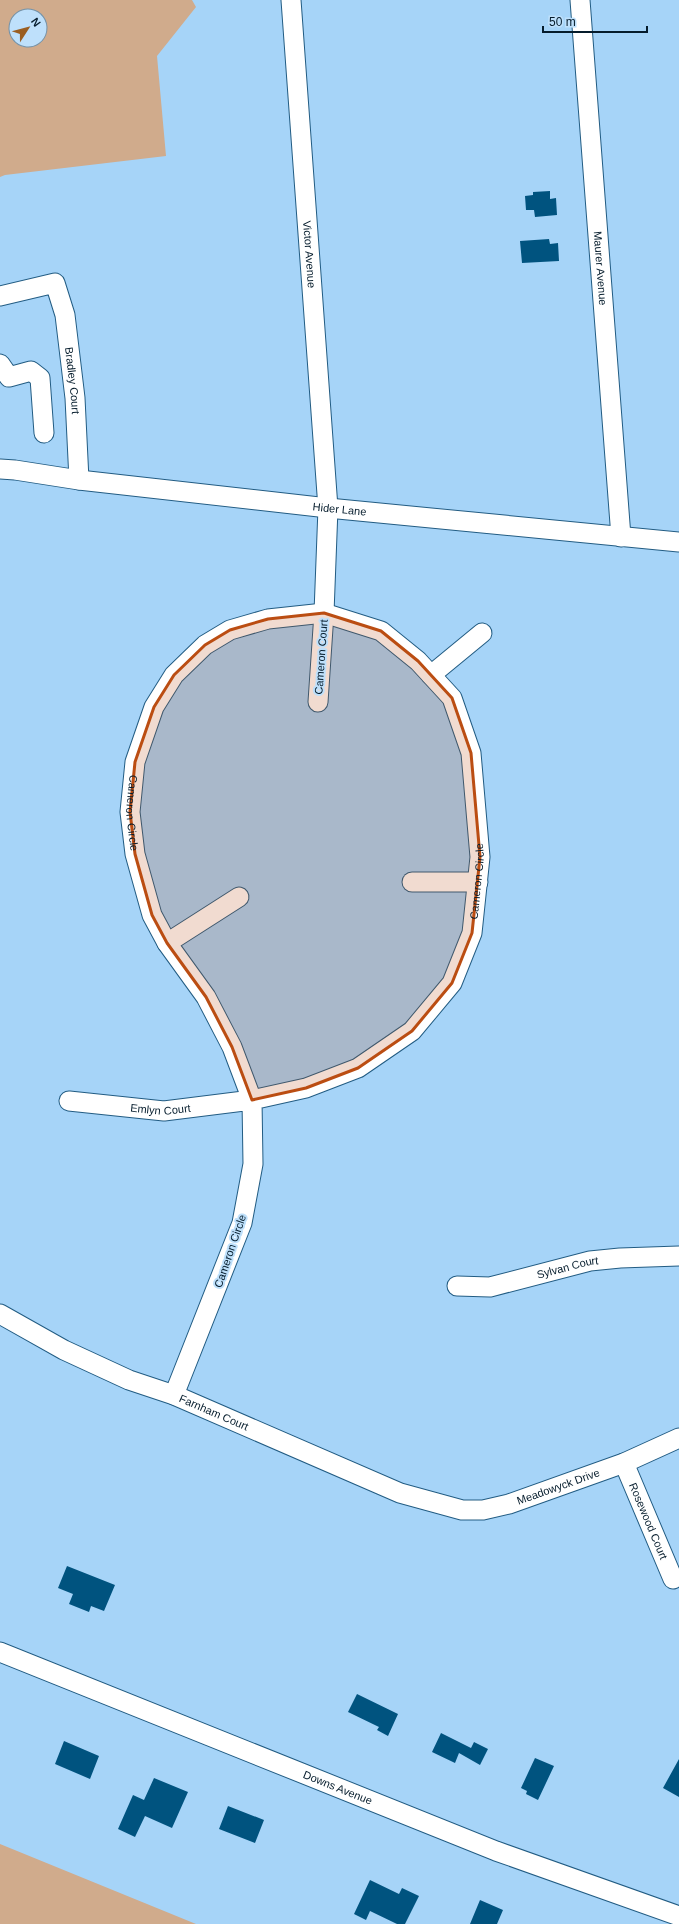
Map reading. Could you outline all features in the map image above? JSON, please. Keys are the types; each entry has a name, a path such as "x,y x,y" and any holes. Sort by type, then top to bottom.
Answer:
{"street":[{"name":"Victor Avenue","path":"291,0 328,508"},
{"name":"Maurer Avenue","path":"580,0 621,537"},
{"name":"Bradley Court","path":"0,296 55,283 65,315 75,398 79,480"},
{"path":"0,364 9,377 31,371 40,378 44,433"},
{"name":"Hider Lane","path":"0,469 79,480 328,508 679,542"},
{"path":"324,613 328,508"},
{"name":"Cameron Circle","path":"174,1395 242,1223 253,1164 252,1100 232,1047 206,997 167,943 152,915 135,854 130,812 135,762 154,707 174,675 205,645 230,630 268,619 324,613 381,631 418,661 452,698 472,753 480,858 472,933 452,983 412,1031 358,1068 306,1088 252,1100"},
{"name":"Cameron Court","path":"318,702 324,613"},
{"path":"431,676 482,633"},
{"path":"412,882 478,882"},
{"path":"167,943 239,897"},
{"name":"Emlyn Court","path":"69,1102 164,1111 252,1100"},
{"name":"Sylvan Court","path":"457,1286 490,1287 590,1261 620,1258 679,1256"},
{"name":"Farnham Court","path":"0,1314 71,1354 129,1380 174,1395 400,1493 432,1503"},
{"name":"Meadowyck Drive","path":"432,1503 462,1510 483,1510 509,1504 624,1464 679,1438"},
{"name":"Rosewood Court","path":"624,1464 673,1579"},
{"name":"Downs Avenue","path":"0,1652 496,1851 679,1916"}],"highlighted area":[{"path":"324,613 381,631 418,661 452,698 471,753 480,857 472,933 452,983 412,1031 358,1068 306,1088 252,1100 232,1047 206,997 167,943 152,915 135,854 130,812 135,762 154,707 174,675 205,645 230,630 268,619"}],"shaded area":[{"path":"0,0 192,0 196,7 157,56 166,156 5,175 0,177"},
{"path":"0,1844 196,1924 0,1924"}],"building":[{"path":"550,191 550,199 556,198 557,215 535,217 534,210 526,210 525,196 533,195 533,192"},
{"path":"549,239 550,244 558,243 559,261 522,263 520,241"},
{"path":"67,1566 115,1585 104,1611 91,1606 89,1612 69,1604 73,1594 58,1588"},
{"path":"357,1694 398,1714 388,1736 377,1730 379,1727 348,1712"},
{"path":"441,1733 471,1748 474,1742 488,1749 480,1765 459,1753 455,1763 432,1752"},
{"path":"64,1741 99,1756 90,1779 55,1764"},
{"path":"535,1758 554,1766 538,1800 526,1794 527,1791 521,1788"},
{"path":"679,1759 679,1797 663,1788"},
{"path":"154,1778 188,1792 172,1828 145,1816 135,1837 118,1829 133,1795 144,1800"},
{"path":"228,1806 264,1820 255,1843 219,1829"},
{"path":"370,1880 399,1894 402,1888 419,1896 405,1924 397,1924 370,1911 366,1920 354,1914"},
{"path":"480,1900 503,1910 497,1924 470,1924"}]}
